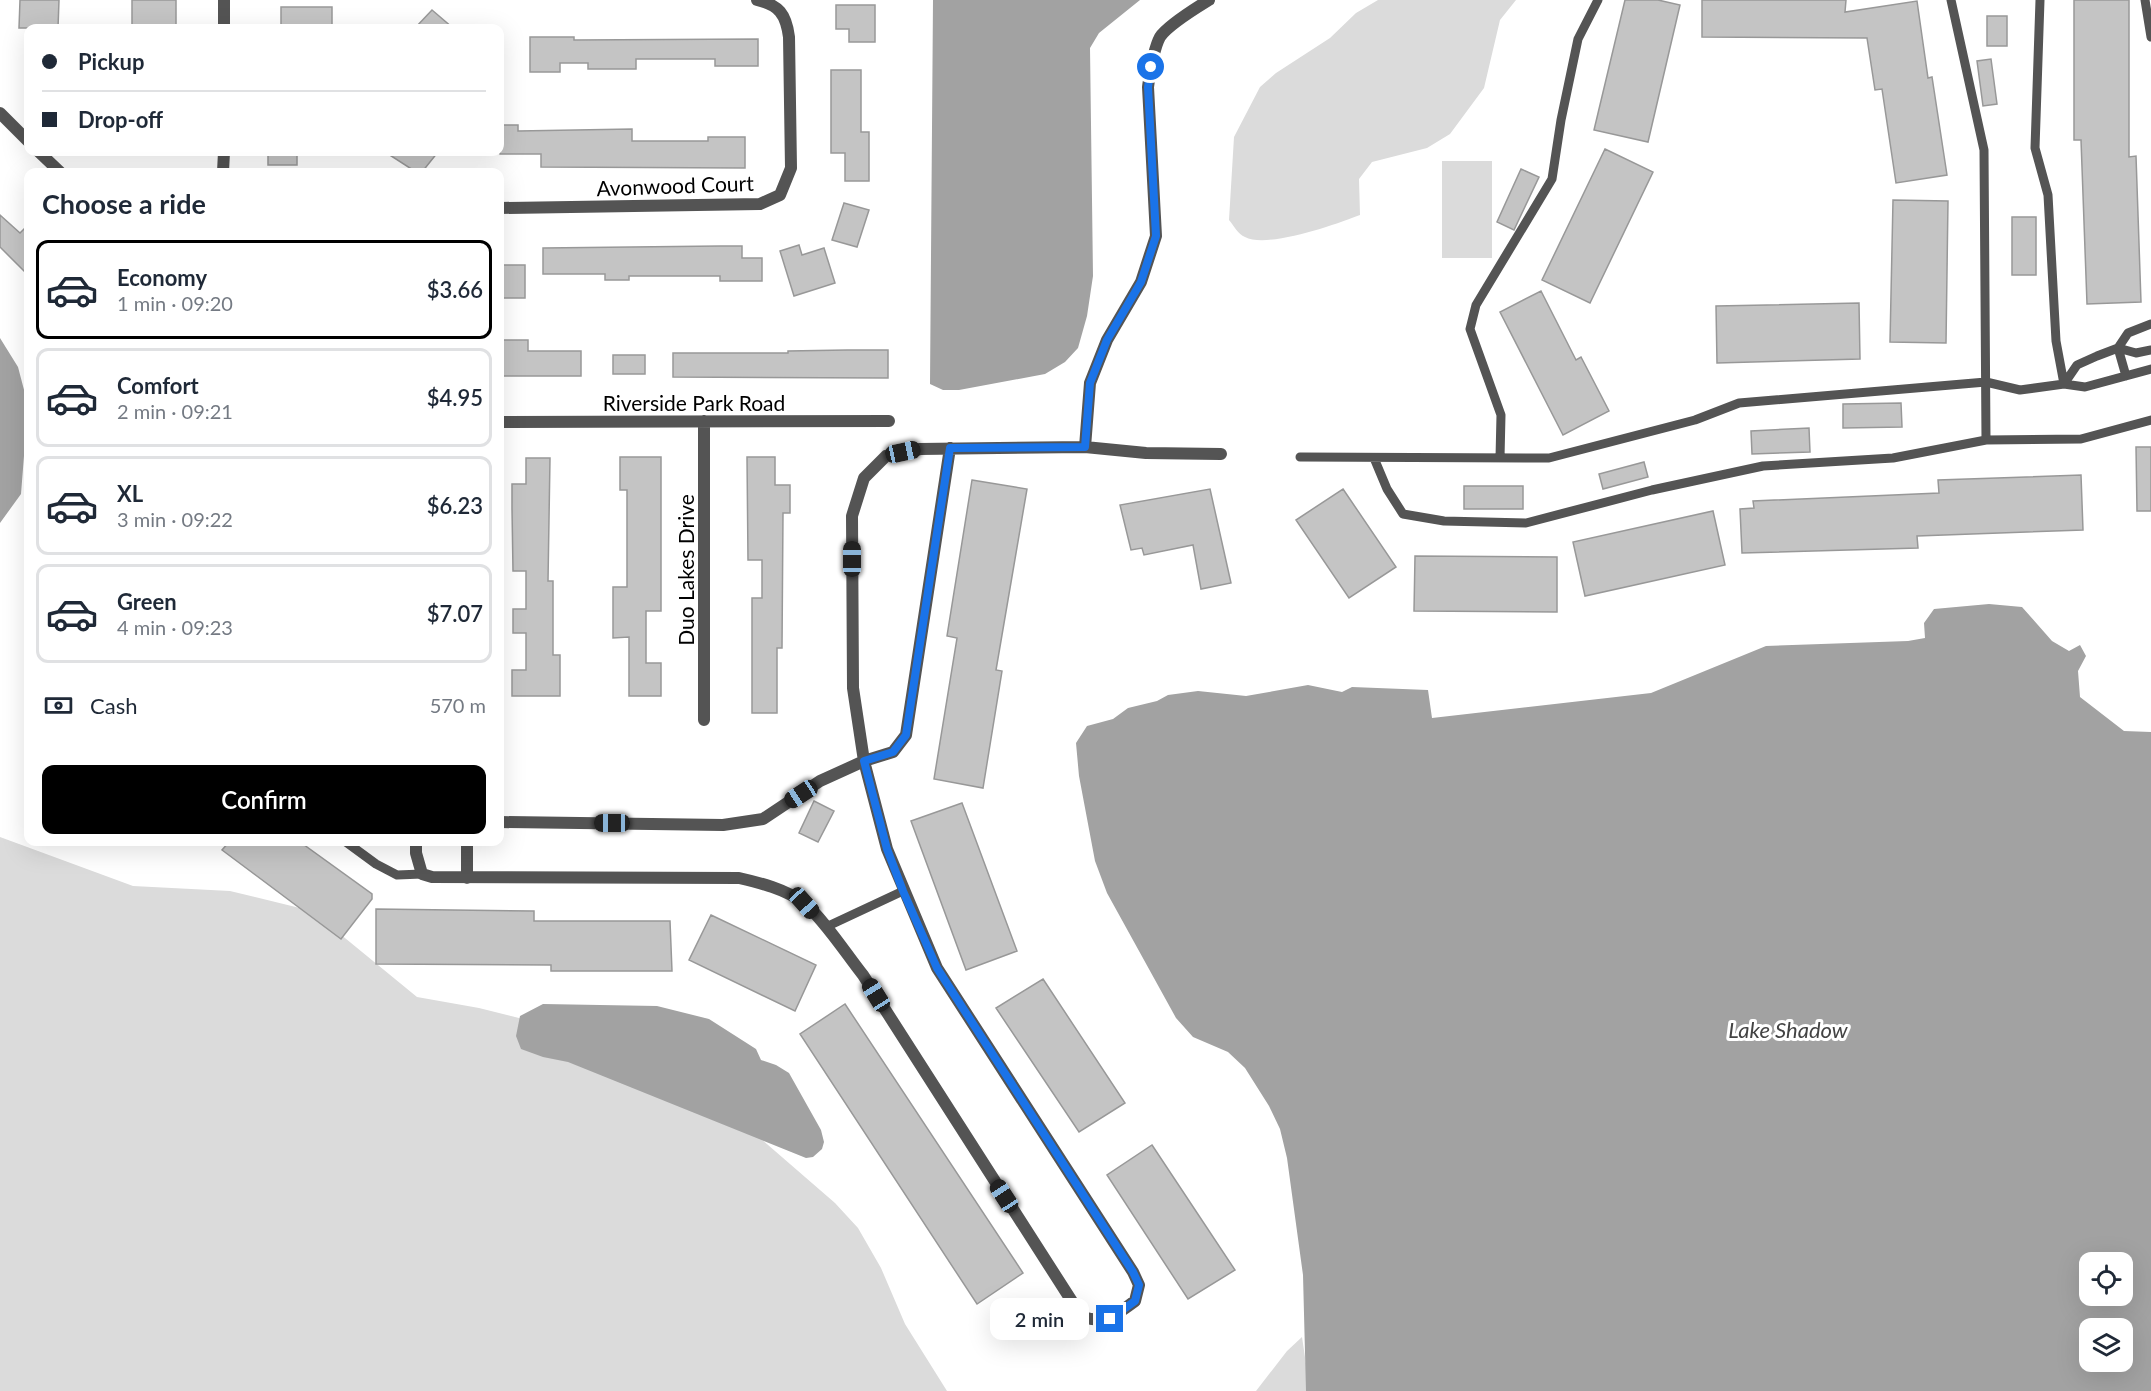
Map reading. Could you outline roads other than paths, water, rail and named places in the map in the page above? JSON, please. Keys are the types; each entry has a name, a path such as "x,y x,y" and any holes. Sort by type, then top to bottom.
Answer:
{"street":[{"path":"224,0 224,24"},
{"name":"Avonwood Court","path":"504,208 760,204 780,195 791,168 787,19 771,3 757,0"},
{"path":"1085,447 1090,383 1107,340 1141,282 1156,236 1148,87 1151,67 1161,37 1181,18 1209,0"},
{"path":"0,113 24,137"},
{"path":"43,156 56,168"},
{"name":"Duo Lakes Drive","path":"704,421 704,720"},
{"name":"Riverside Park Road","path":"504,422 889,421"},
{"path":"416,846 423,874 466,878 739,878 771,886 804,903 826,927 863,975 1082,1317 1096,1321 1110,1319 1135,1301 1139,1285 1133,1272 937,968 887,849 864,761 853,688 852,516 864,478 886,456 920,448 1085,447 1146,453 1221,454"},
{"path":"504,822 723,825 763,819 820,781 864,761 893,752 906,735 950,448"},
{"path":"466,878 467,846"}],"lane":[{"path":"1500,458 1501,415 1470,329 1476,305 1552,180 1561,120 1578,39 1598,0"},
{"path":"1951,0 1984,150 1986,440"},
{"path":"2040,0 2035,148 2048,195 2056,341 2064,384"},
{"path":"2145,0 2151,38"},
{"path":"2064,384 2077,365 2118,348 2128,333 2151,324"},
{"path":"2118,348 2136,353 2151,350"},
{"path":"2118,348 2126,376"},
{"path":"1300,457 1549,458 1695,420 1739,403 1986,382 2020,390 2064,384 2085,387 2151,369"},
{"path":"1374,458 1387,489 1403,514 1444,521 1526,523 1652,490 1763,466 1893,458 1986,440 2081,439 2151,420"},
{"path":"351,846 376,864 397,875 423,874"},
{"path":"826,927 903,891"}],"water":[{"path":"933,0 1140,0 1099,33 1090,48 1093,276 1087,316 1078,348 1065,362 1045,374 959,390 943,390 930,384"},
{"path":"0,338 18,367 24,390 24,456 21,494 0,523"},
{"name":"Lake Shadow","path":"1989,604 2022,607 2052,641 2069,651 2080,645 2086,656 2078,671 2080,697 2124,731 2151,732 2151,1391 1306,1391 1303,1275 1287,1158 1280,1129 1269,1106 1245,1068 1228,1052 1193,1037 1176,1018 1107,893 1095,861 1079,776 1076,743 1087,726 1113,719 1128,708 1157,701 1168,695 1198,691 1246,696 1308,685 1342,692 1352,687 1428,690 1432,718 1651,693 1766,646 1908,641 1925,638 1924,623 1934,609"},
{"path":"543,1004 657,1006 709,1019 756,1049 761,1060 789,1073 821,1130 824,1142 822,1149 813,1157 806,1158 568,1062 543,1057 521,1049 516,1036 520,1016"}]}
